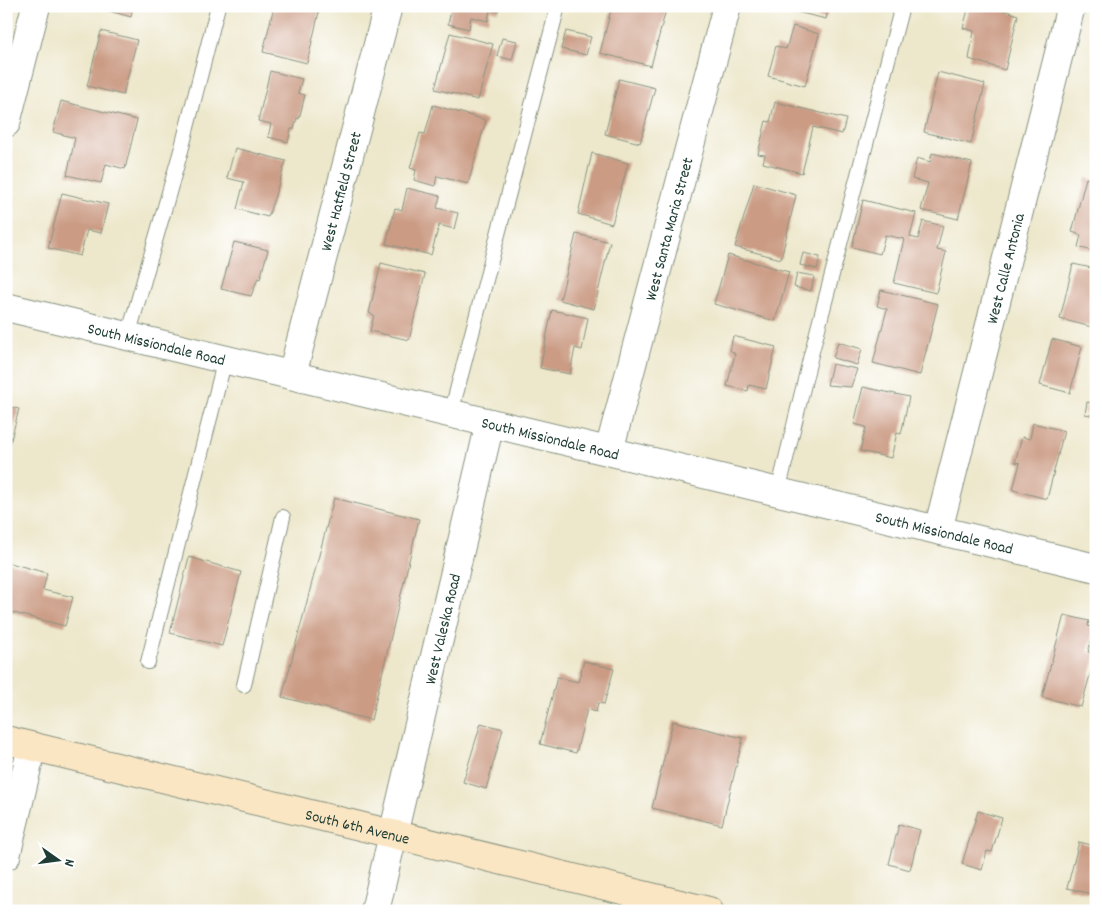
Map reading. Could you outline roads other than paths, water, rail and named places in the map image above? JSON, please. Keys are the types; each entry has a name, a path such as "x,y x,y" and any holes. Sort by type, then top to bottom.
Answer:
{"street":[{"path":"6,123 36,6"},
{"name":"West Hatfield Street","path":"292,375 388,6"},
{"name":"West Santa Maria Street","path":"609,451 727,6"},
{"name":"West Calle Antonia","path":"938,530 1071,6"},
{"name":"South Missiondale Road","path":"6,307 1096,568"},
{"name":"West Valeska Road","path":"375,911 490,423"},
{"path":"6,856 19,744"},
{"name":"South 6th Avenue","path":"19,744 709,911"}],"lane":[{"path":"128,336 182,147 218,6"},
{"path":"450,413 558,6"},
{"path":"778,492 810,359 902,6"},
{"path":"148,662 225,360"},
{"path":"244,685 283,517"}]}
